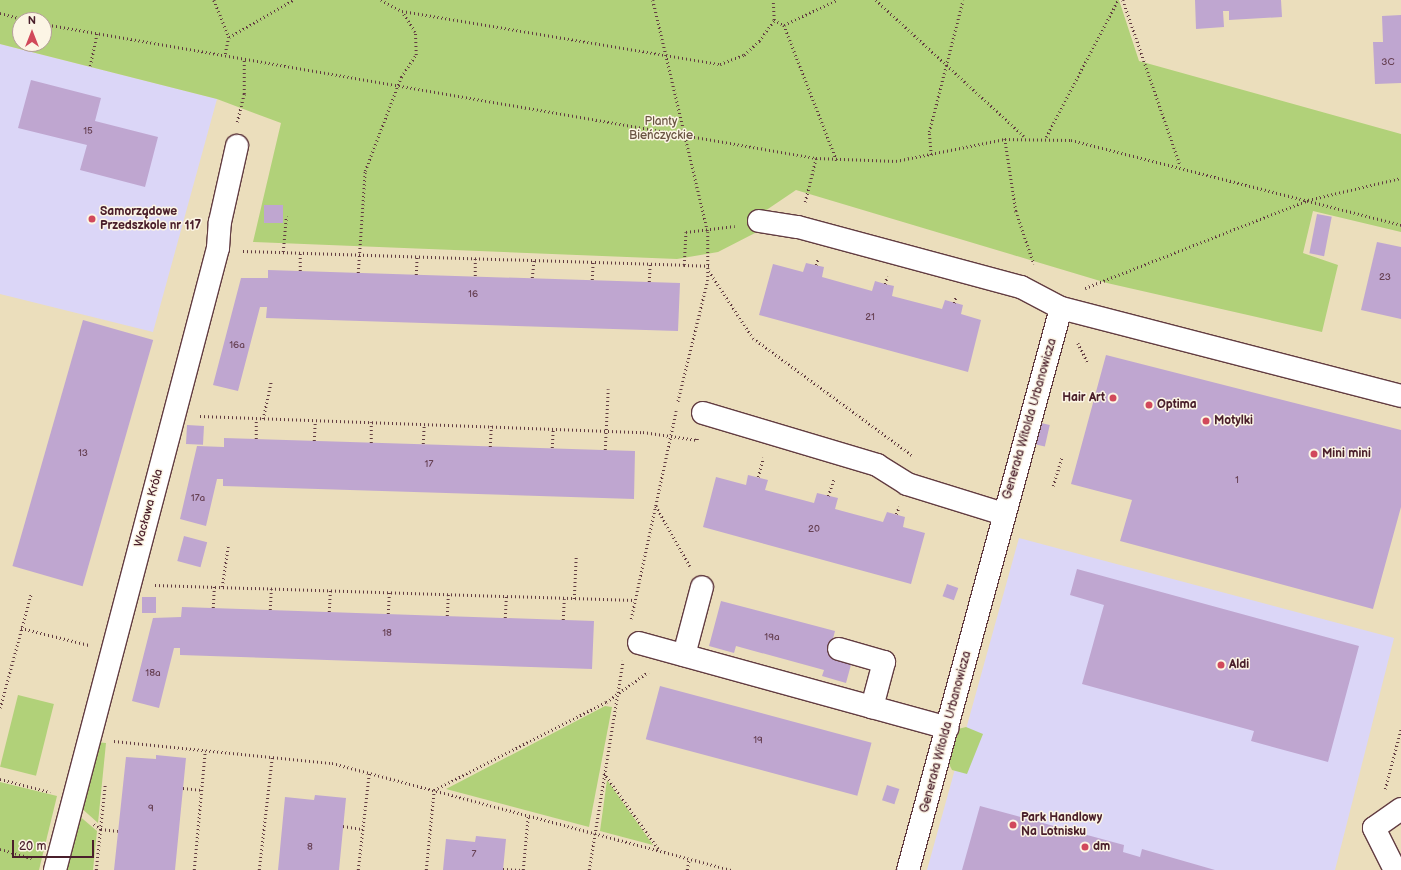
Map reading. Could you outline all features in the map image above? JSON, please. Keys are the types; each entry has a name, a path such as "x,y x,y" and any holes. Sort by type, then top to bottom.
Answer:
{"street":[{"name":"Wacława Króla","path":"55,867 220,241 220,222 236,138"},
{"path":"759,220 798,227 1013,285 1061,308 1401,396"},
{"name":"Generała Witolda Urbanowicza","path":"908,870 948,728 1004,514 1061,308"},
{"path":"703,413 877,465 907,484 1004,514"},
{"path":"684,655 702,587"},
{"path":"631,641 948,728"},
{"path":"839,649 884,662 872,707"},
{"path":"1395,870 1374,828 1401,809"}],"path":[{"path":"214,0 229,36 225,56"},
{"path":"229,36 293,0"},
{"path":"381,0 402,11 714,63 732,61 753,48 774,20 773,0"},
{"path":"589,870 593,834 618,695 631,641 635,600 709,270 708,232 687,135 653,0"},
{"path":"784,25 838,0"},
{"path":"876,0 1024,137"},
{"path":"931,155 929,132 963,0"},
{"path":"1046,137 1118,0"},
{"path":"1123,0 1180,165"},
{"path":"358,273 365,171 398,86 413,63 417,46 413,29 402,11"},
{"path":"0,13 12,16"},
{"path":"774,20 784,25 837,161"},
{"path":"52,26 837,161 875,163 931,155 1005,139 1046,137 1180,165 1401,225"},
{"path":"90,66 97,34"},
{"path":"236,138 244,94 244,59"},
{"path":"1005,139 1016,211 1034,263 1038,296"},
{"path":"809,190 816,158"},
{"path":"1061,308 1065,296 1308,200 1401,178"},
{"path":"284,252 286,216"},
{"path":"684,265 686,232 708,232 759,220"},
{"path":"245,251 359,253 709,266"},
{"path":"300,252 300,271"},
{"path":"416,274 417,255"},
{"path":"475,258 475,276"},
{"path":"532,278 534,259"},
{"path":"592,280 593,262"},
{"path":"649,282 650,264"},
{"path":"709,270 753,338 916,460"},
{"path":"264,419 271,381"},
{"path":"605,450 608,389"},
{"path":"174,415 606,430 671,434"},
{"path":"256,419 256,439"},
{"path":"314,441 315,421"},
{"path":"371,422 371,443"},
{"path":"423,444 424,424"},
{"path":"490,426 490,447"},
{"path":"552,448 553,428"},
{"path":"1053,486 1062,457"},
{"path":"758,477 763,458"},
{"path":"828,496 835,478"},
{"path":"656,506 685,557"},
{"path":"222,587 228,546"},
{"path":"574,599 576,556"},
{"path":"129,584 564,599 635,600"},
{"path":"213,608 214,586"},
{"path":"270,610 271,588"},
{"path":"329,612 330,590"},
{"path":"388,614 389,592"},
{"path":"0,708 30,594"},
{"path":"447,616 448,594"},
{"path":"505,618 506,596"},
{"path":"563,620 564,599"},
{"path":"21,628 112,649"},
{"path":"434,790 618,695 658,664 662,649"},
{"path":"1384,793 1401,729"},
{"path":"109,748 110,740 332,763 732,870"},
{"path":"194,870 206,751"},
{"path":"259,870 272,757"},
{"path":"358,870 369,772"},
{"path":"604,772 660,851"},
{"path":"96,870 106,778"},
{"path":"0,779 74,798"},
{"path":"183,788 201,790"},
{"path":"426,870 434,790"},
{"path":"504,869 523,870 528,816"},
{"path":"343,826 363,829"},
{"path":"101,829 118,831"},
{"path":"0,849 55,867"},
{"path":"688,870 689,859"}],"shaded area":[{"name":"Samorządowe Przedszkole nr 117","path":"0,44 12,47 12,52 32,52 217,99 153,332 0,294"},
{"path":"1019,538 1394,638 1335,870 927,870"}],"green space":[{"name":"Planty Bieńczyckie","path":"0,0 1119,0 1139,61 1401,134 1401,232 1313,211 1303,253 1338,265 1322,332 1107,283 796,190 759,215 755,233 718,252 677,259 253,242 281,123 217,99 32,52 52,52 52,12 12,12 12,47 0,44"},
{"path":"18,695 54,704 36,776 0,767"},
{"path":"605,706 612,707 589,827 446,789"},
{"path":"966,727 983,734 967,774 952,770 949,764 958,729"},
{"path":"95,742 106,743 98,823 79,806"},
{"path":"607,780 653,845 600,831"},
{"path":"0,782 57,796 39,870 0,870"},
{"path":"77,814 97,831 93,870 62,870"}],"building":[{"path":"1195,0 1281,0 1282,17 1229,20 1229,11 1223,11 1224,27 1196,29"},
{"path":"1401,15 1401,83 1375,84 1373,42 1383,42 1382,16"},
{"path":"31,80 101,98 95,121 158,137 145,187 80,170 87,145 18,128"},
{"path":"264,205 283,205 283,223 264,223"},
{"path":"1317,214 1332,217 1324,256 1309,253"},
{"path":"1377,242 1401,247 1401,319 1361,310"},
{"path":"806,263 824,267 822,277 872,291 875,281 894,286 892,296 942,309 945,300 963,305 961,314 981,320 968,372 759,315 773,264 803,272"},
{"path":"268,270 680,283 678,331 266,318 267,307 260,307 238,391 213,385 241,278 268,278"},
{"path":"83,320 153,340 83,586 12,566"},
{"path":"1106,355 1401,430 1401,507 1373,609 1120,541 1132,500 1071,484"},
{"path":"1041,423 1050,425 1045,446 1036,444"},
{"path":"187,425 204,426 203,445 186,444"},
{"path":"224,438 635,451 634,499 223,486 223,479 217,479 206,526 180,519 197,446 224,447"},
{"path":"748,475 768,480 765,490 814,503 817,493 838,498 835,509 883,522 887,512 905,517 903,527 925,533 911,584 703,527 716,477 746,485"},
{"path":"184,536 207,542 200,567 177,561"},
{"name":"Aldi","path":"1077,569 1359,646 1328,762 1251,741 1254,731 1082,684 1104,605 1070,595"},
{"path":"947,584 958,588 954,600 943,596"},
{"path":"142,597 156,597 156,613 142,613"},
{"path":"721,601 835,631 829,654 852,661 846,683 822,676 824,670 736,646 734,653 709,646"},
{"path":"182,607 594,621 592,669 180,655 180,648 174,648 159,708 132,701 153,618 181,617"},
{"path":"660,686 872,743 857,796 646,739"},
{"path":"156,755 186,758 175,870 114,870 126,757 156,759"},
{"path":"887,785 899,789 894,804 882,800"},
{"path":"315,795 346,798 339,870 278,870 285,797 314,800"},
{"name":"Park Handlowy Na Lotnisku","path":"980,806 1124,845 1123,852 1140,857 1142,849 1215,870 962,870"},
{"path":"476,836 506,839 503,870 443,870 446,839 475,842"}],"place":[{"name":"Samorządowe Przedszkole nr 117","path":"92,219"},
{"name":"Hair Art","path":"1113,398"},
{"name":"Optima","path":"1149,405"},
{"name":"Motylki","path":"1206,421"},
{"name":"Mini mini","path":"1314,454"},
{"name":"Aldi","path":"1221,665"},
{"name":"Park Handlowy Na Lotnisku","path":"1013,825"},
{"name":"dm","path":"1085,847"}]}
